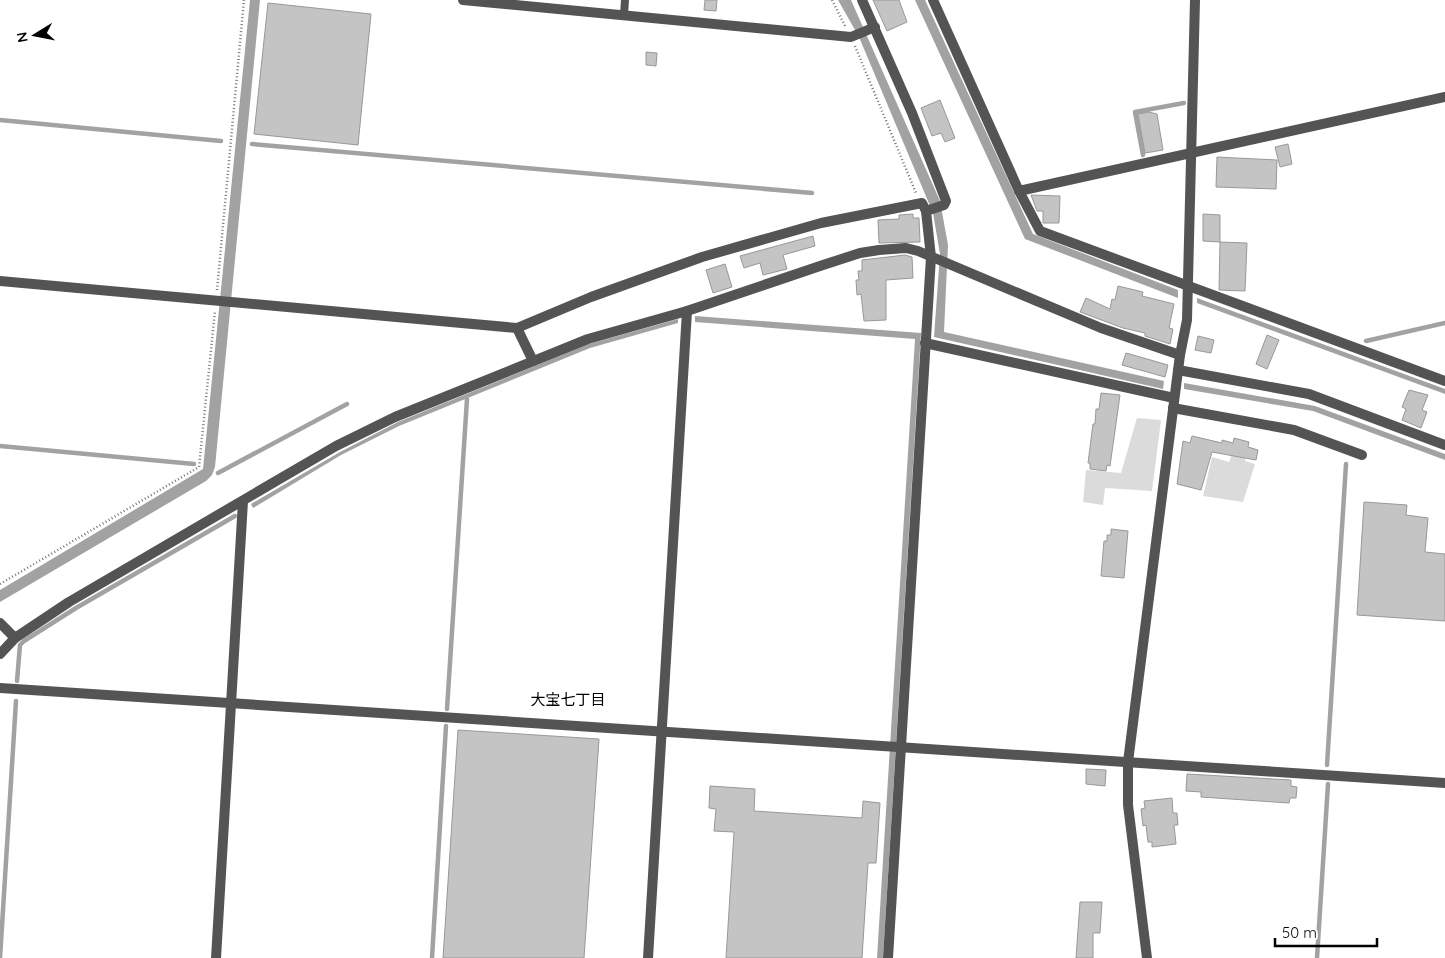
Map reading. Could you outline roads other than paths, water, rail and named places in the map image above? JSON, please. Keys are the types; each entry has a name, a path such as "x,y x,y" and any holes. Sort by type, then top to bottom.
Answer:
{"street":[{"path":"463,0 853,36 872,28"},
{"path":"0,282 517,328 591,297 702,257 821,223 944,205 945,195 872,28 862,0"},
{"path":"933,0 1019,191 1040,231 1445,381"},
{"path":"1146,958 1128,805 1128,762 1180,355 1187,320 1195,0"},
{"path":"1019,191 1445,96"},
{"path":"888,958 926,343 933,258 926,208"},
{"path":"0,654 15,638 69,602 336,446 394,417 588,339 687,311 860,253 906,248 1101,328 1180,355"},
{"path":"648,958 687,311"},
{"path":"517,328 534,361"},
{"path":"926,343 1294,430 1362,455"},
{"path":"1178,370 1309,394 1445,445"},
{"path":"216,958 243,502"},
{"path":"0,623 15,638"},
{"path":"0,688 1445,784"}],"lane":[{"path":"624,15 625,0"}],"waterway":[{"path":"1143,155 1135,112 1184,103"},
{"path":"0,120 221,141"},
{"path":"252,144 812,193"},
{"path":"1366,341 1445,323"},
{"path":"447,709 467,399"},
{"path":"218,473 347,404"},
{"path":"0,446 194,464"},
{"path":"1327,765 1346,464"},
{"path":"17,681 20,645 24,641 76,608 235,516"},
{"path":"0,958 16,701"},
{"path":"432,958 446,726"},
{"path":"1317,958 1328,784"}],"district":[{"name":"大宝七丁目","path":"568,700"}]}
